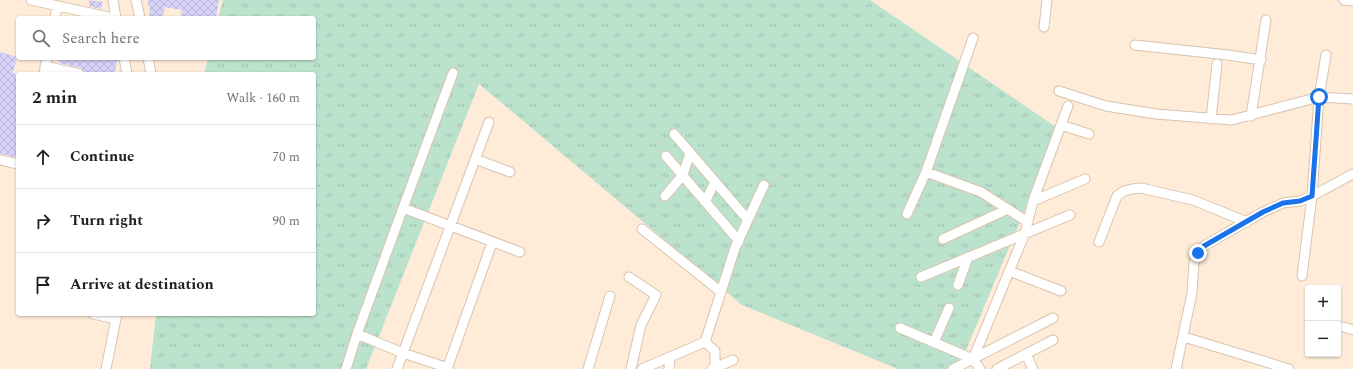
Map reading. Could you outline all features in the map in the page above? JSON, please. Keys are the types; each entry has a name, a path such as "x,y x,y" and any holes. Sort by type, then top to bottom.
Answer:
{"street":[{"path":"31,0 104,16"},
{"path":"113,0 116,16"},
{"path":"136,0 140,16"},
{"path":"1044,27 1047,0"},
{"path":"1344,0 1353,1"},
{"path":"55,16 57,6"},
{"path":"1251,116 1261,60 1266,20"},
{"path":"908,214 926,172 973,38"},
{"path":"1135,45 1261,60"},
{"path":"1302,276 1312,196 1319,97 1326,55"},
{"path":"124,60 128,72"},
{"path":"148,60 152,72"},
{"path":"1211,119 1217,64"},
{"path":"45,66 70,72"},
{"path":"346,369 357,334 453,73"},
{"path":"1059,91 1106,106 1156,114 1232,120 1319,97 1353,100"},
{"path":"973,359 1025,233 1033,200 1068,106"},
{"path":"397,369 489,122"},
{"path":"1061,125 1089,134"},
{"path":"674,134 748,220"},
{"path":"665,196 683,175 690,153"},
{"path":"666,156 739,241"},
{"path":"475,159 510,172"},
{"path":"0,160 16,164"},
{"path":"926,172 981,192 1028,222"},
{"path":"1176,369 1184,337 1194,281 1194,263 1198,253 1204,246 1263,212 1283,203 1300,201 1312,196 1353,174"},
{"path":"1033,200 1085,179"},
{"path":"705,202 715,182"},
{"path":"642,369 705,342 739,241 764,185"},
{"path":"1099,242 1117,196 1132,188 1141,188 1193,200 1247,222"},
{"path":"403,208 520,252"},
{"path":"943,239 1008,210"},
{"path":"922,277 1070,215"},
{"path":"642,229 721,292"},
{"path":"357,334 403,353 447,368 492,242"},
{"path":"958,285 968,257"},
{"path":"1009,271 1061,290"},
{"path":"629,277 656,295 641,325 631,369"},
{"path":"588,369 610,296"},
{"path":"934,342 949,308"},
{"path":"106,369 116,317"},
{"path":"953,369 1053,318"},
{"path":"1343,327 1353,330"},
{"path":"900,328 973,359 980,369"},
{"path":"1184,337 1274,367 1289,369"},
{"path":"997,369 1053,340"},
{"path":"705,342 715,351 714,369 733,360"},
{"path":"1026,354 1033,369"},
{"path":"669,369 670,357"}],"green space":[{"path":"223,0 870,0 1059,129 958,369 898,369 742,305 479,84 366,369 150,369 156,316 316,316 316,72 204,72 208,60 316,60 316,16 219,16"}],"building":[{"path":"89,0 103,2 101,9 89,6"},
{"path":"148,0 219,0 216,16 180,16 182,10 165,7 163,16 149,16 150,5 148,5"},
{"path":"0,52 16,57 13,73 16,74 16,158 0,154"},
{"path":"60,60 118,60 115,72 85,72 80,68 59,63"}],"route":[{"path":"1198,253 1204,246 1229,233 1263,212 1283,203 1300,201 1312,196 1319,97"}]}
